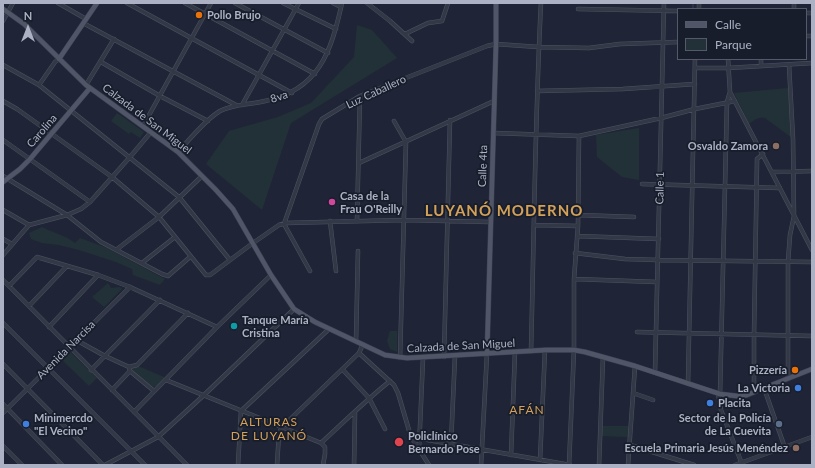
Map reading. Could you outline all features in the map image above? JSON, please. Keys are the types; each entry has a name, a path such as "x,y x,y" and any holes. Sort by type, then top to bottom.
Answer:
{"main road":[{"path":"59,59 97,3"},
{"name":"Calle 4ta","path":"487,354 496,3"},
{"name":"Calzada de San Miguel","path":"3,9 24,24 88,86 178,152 202,176 233,209 271,275 294,309 329,329 385,354 400,358 423,358 545,350 574,350 636,366 719,393 737,396 755,392 812,369"},
{"name":"Carolina","path":"3,182 30,158 52,134 71,111 88,86"}],"street":[{"path":"3,21 14,3"},
{"path":"58,3 114,39 236,105"},
{"path":"127,3 292,93"},
{"path":"185,3 315,74"},
{"path":"143,126 211,3"},
{"path":"235,3 328,53"},
{"path":"283,3 336,29"},
{"path":"242,105 299,3"},
{"path":"333,3 342,5"},
{"path":"367,3 412,41"},
{"path":"405,34 428,23 442,21 448,3"},
{"path":"530,351 535,225 540,3"},
{"name":"Calle 1","path":"655,372 664,3"},
{"name":"8va","path":"178,152 208,121 219,112 236,105 270,100 292,93 315,74 328,53 342,5"},
{"path":"578,9 677,11"},
{"path":"88,86 114,39"},
{"path":"496,44 589,48 620,44 677,42"},
{"name":"Luz Caballero","path":"284,224 322,119 360,96 487,46 496,44"},
{"path":"38,85 55,62 59,59"},
{"path":"688,383 695,60"},
{"path":"728,60 730,92 727,102 722,334 719,393 721,410 742,464"},
{"path":"760,66 761,60"},
{"path":"788,379 788,262 790,235 794,216 791,64 793,60"},
{"path":"101,62 160,96 208,121"},
{"path":"695,68 728,68 812,63"},
{"path":"3,64 38,85 179,197 230,260"},
{"path":"537,91 616,89 694,84"},
{"path":"730,92 812,250"},
{"path":"357,220 360,96"},
{"path":"3,101 112,177 159,217 190,257 206,275 210,276 274,228 284,224 357,220 490,222"},
{"path":"359,163 494,101"},
{"path":"493,133 579,136 735,101"},
{"path":"444,356 450,120"},
{"path":"394,121 406,142 400,358"},
{"path":"3,255 29,225 66,215 81,209 90,202 151,132"},
{"path":"411,437 570,465 574,350 574,279 578,226 579,136"},
{"path":"3,140 90,202"},
{"path":"755,392 754,334 757,159 763,154"},
{"path":"772,172 812,171"},
{"path":"3,176 66,215 101,242 162,274 168,276 190,257"},
{"path":"116,250 159,217 202,176"},
{"path":"642,184 780,188"},
{"path":"3,210 29,225"},
{"path":"578,215 634,217"},
{"path":"330,221 336,271"},
{"path":"284,224 310,271"},
{"path":"535,225 578,226"},
{"path":"577,236 658,239"},
{"path":"142,263 175,237"},
{"path":"3,239 12,244"},
{"path":"356,341 358,251"},
{"path":"576,253 624,259 812,262"},
{"path":"9,286 37,257 98,275 130,287 217,327"},
{"path":"29,306 67,266"},
{"path":"49,327 98,275"},
{"path":"134,412 217,327 271,275"},
{"path":"574,279 657,282"},
{"path":"3,280 187,465"},
{"name":"Avenida Narcisa","path":"3,413 130,287"},
{"path":"91,370 160,300"},
{"path":"3,364 104,465 158,437 294,309"},
{"path":"112,390 129,369 137,364 188,313"},
{"path":"3,323 145,465"},
{"path":"238,465 241,411 329,329"},
{"path":"637,332 812,336"},
{"path":"76,340 129,369 154,391"},
{"path":"277,465 279,434 282,428 343,370 359,353 363,344"},
{"path":"540,460 545,350"},
{"path":"511,455 515,352"},
{"path":"359,353 390,381 398,393 411,437 429,465"},
{"path":"481,465 487,354"},
{"path":"451,444 455,356"},
{"path":"599,465 604,357"},
{"path":"419,449 423,358"},
{"path":"628,465 636,366"},
{"path":"343,370 369,398 385,429"},
{"path":"166,380 321,444 325,447 324,465"},
{"path":"321,444 369,398 390,381"},
{"path":"764,388 785,448"},
{"path":"633,393 654,400"},
{"path":"3,404 62,465"},
{"path":"354,465 355,413"},
{"path":"735,465 742,464 812,437"},
{"path":"630,445 694,465"},
{"path":"3,446 22,465"}],"green space":[{"path":"357,25 372,30 397,58 291,123 262,210 206,164 229,131 278,117 311,103 354,57"},
{"path":"788,88 792,138 765,118 756,119 749,124 734,93"},
{"path":"117,113 144,132 140,138 131,132 129,134 111,121"},
{"path":"639,128 639,180 622,177 597,157 596,135"},
{"path":"42,227 75,243 80,238 107,248 165,279 160,285 133,275 132,269 116,262 79,250 42,243 31,239 29,233"},
{"path":"108,283 111,288 120,287 122,289 104,307 92,297"},
{"path":"390,331 397,331 397,352 390,349 387,341"},
{"path":"70,352 97,378 89,386 62,360"},
{"path":"138,366 164,377 165,379 158,386 153,387 131,370 131,367"},
{"path":"601,426 628,426 628,437 601,436"}],"waterway":[{"path":"693,3 693,8"}],"place":[{"name":"Pollo Brujo","path":"199,15"},
{"name":"Osvaldo Zamora","path":"776,146"},
{"name":"Casa de la Frau O'Reilly","path":"332,202"},
{"name":"Tanque María Cristina","path":"234,326"},
{"name":"Pizzería","path":"795,370"},
{"name":"La Victoria","path":"798,388"},
{"name":"Placita","path":"710,403"},
{"name":"Minimercdo \"El Vecino\"","path":"26,424"},
{"name":"Sector de la Policía de La Cuevita","path":"779,424"},
{"name":"Policlínico Bernardo Pose","path":"399,442"},
{"name":"Escuela Primaria Jesús Menéndez","path":"796,448"}],"district":[{"name":"LUYANÓ MODERNO","path":"504,211"},
{"name":"AFÁN","path":"527,410"},
{"name":"ALTURAS DE LUYANÓ","path":"269,429"}]}
